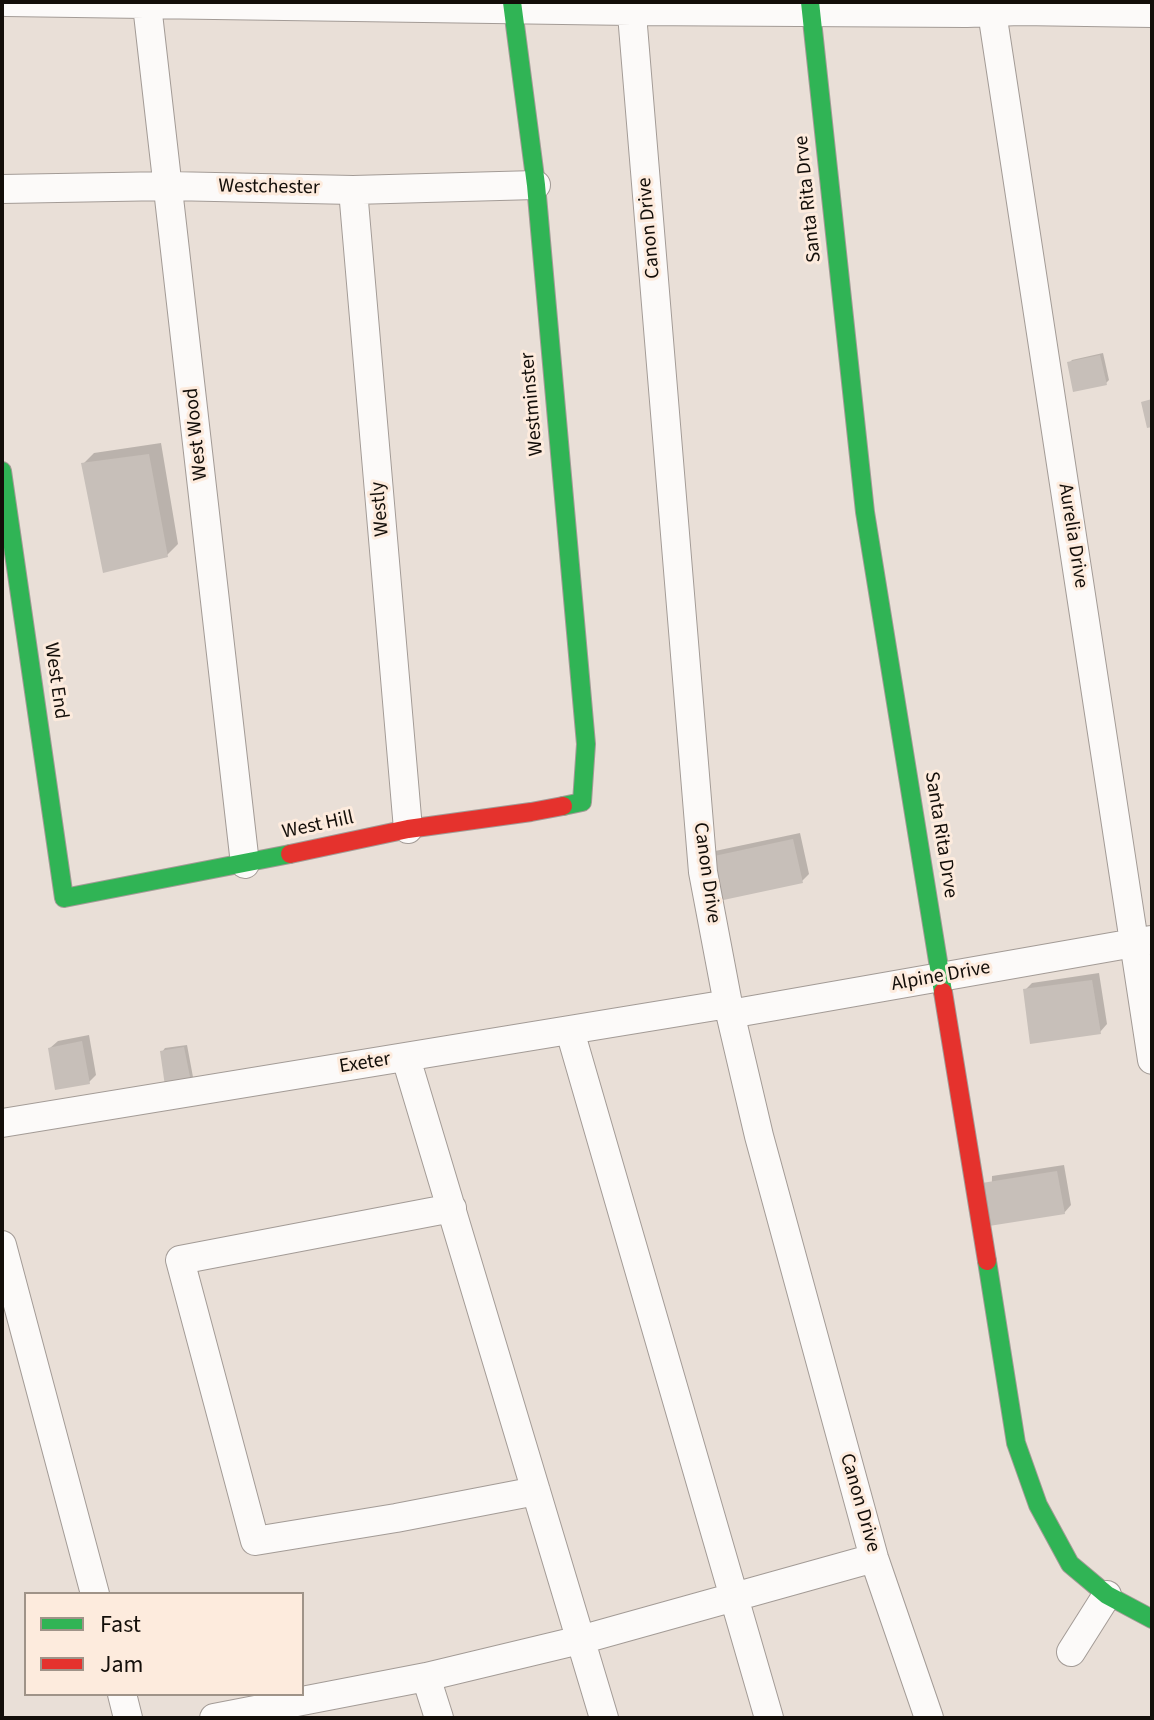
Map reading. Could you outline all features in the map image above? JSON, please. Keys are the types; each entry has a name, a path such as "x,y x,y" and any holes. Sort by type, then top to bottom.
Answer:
{"street":[{"path":"6,2 993,8 1152,13"},
{"name":"West Wood","path":"147,5 245,864"},
{"name":"Westminster","path":"513,5 536,185 586,744 582,802"},
{"name":"Canon Drive","path":"631,7 703,872 729,1009 759,1136 874,1558 929,1718"},
{"name":"Santa Rita Drve","path":"810,7 865,512 1016,1443 1038,1505 1070,1564 1107,1595 1152,1619"},
{"name":"Aurelia Drive","path":"993,8 1144,941 1152,1060"},
{"name":"Westchester","path":"2,189 169,186 353,190 536,185"},
{"name":"Westly","path":"353,190 408,829"},
{"name":"West End","path":"2,471 6,533 64,898"},
{"name":"West Hill","path":"64,898 408,829 582,802"},
{"name":"Alpine Drive","path":"729,1009 941,977 1144,941"},
{"name":"Exeter","path":"2,1123 570,1031 729,1009"},
{"path":"570,1031 769,1718"},
{"path":"406,1058 604,1718"},
{"path":"452,1208 180,1260 255,1541 536,1491"},
{"path":"2,1245 94,1592"},
{"path":"214,1718 426,1677 580,1640 874,1558"},
{"path":"1071,1652 1107,1595"},
{"path":"426,1677 439,1718"},
{"path":"122,1696 128,1718"}],"building":[{"path":"1100,355 1107,385 1073,392 1067,362"},
{"path":"1152,399 1152,427 1147,428 1141,402"},
{"path":"149,454 168,557 103,573 81,463"},
{"path":"793,839 803,883 714,902 705,858"},
{"path":"1092,980 1101,1034 1030,1044 1023,989"},
{"path":"82,1041 90,1084 55,1090 48,1048"},
{"path":"184,1047 191,1082 165,1086 160,1051"},
{"path":"1057,1171 1065,1214 989,1226 982,1183"}],"traffic: fast":[{"path":"512,2 536,185 586,744 582,802 563,806"},
{"path":"810,2 865,512 943,992"},
{"path":"2,471 64,898 290,854"},
{"path":"987,1261 1016,1443 1038,1505 1070,1564 1107,1595 1152,1619"}],"traffic: jam":[{"path":"290,854 408,829 563,806"},
{"path":"943,992 987,1261"}]}
